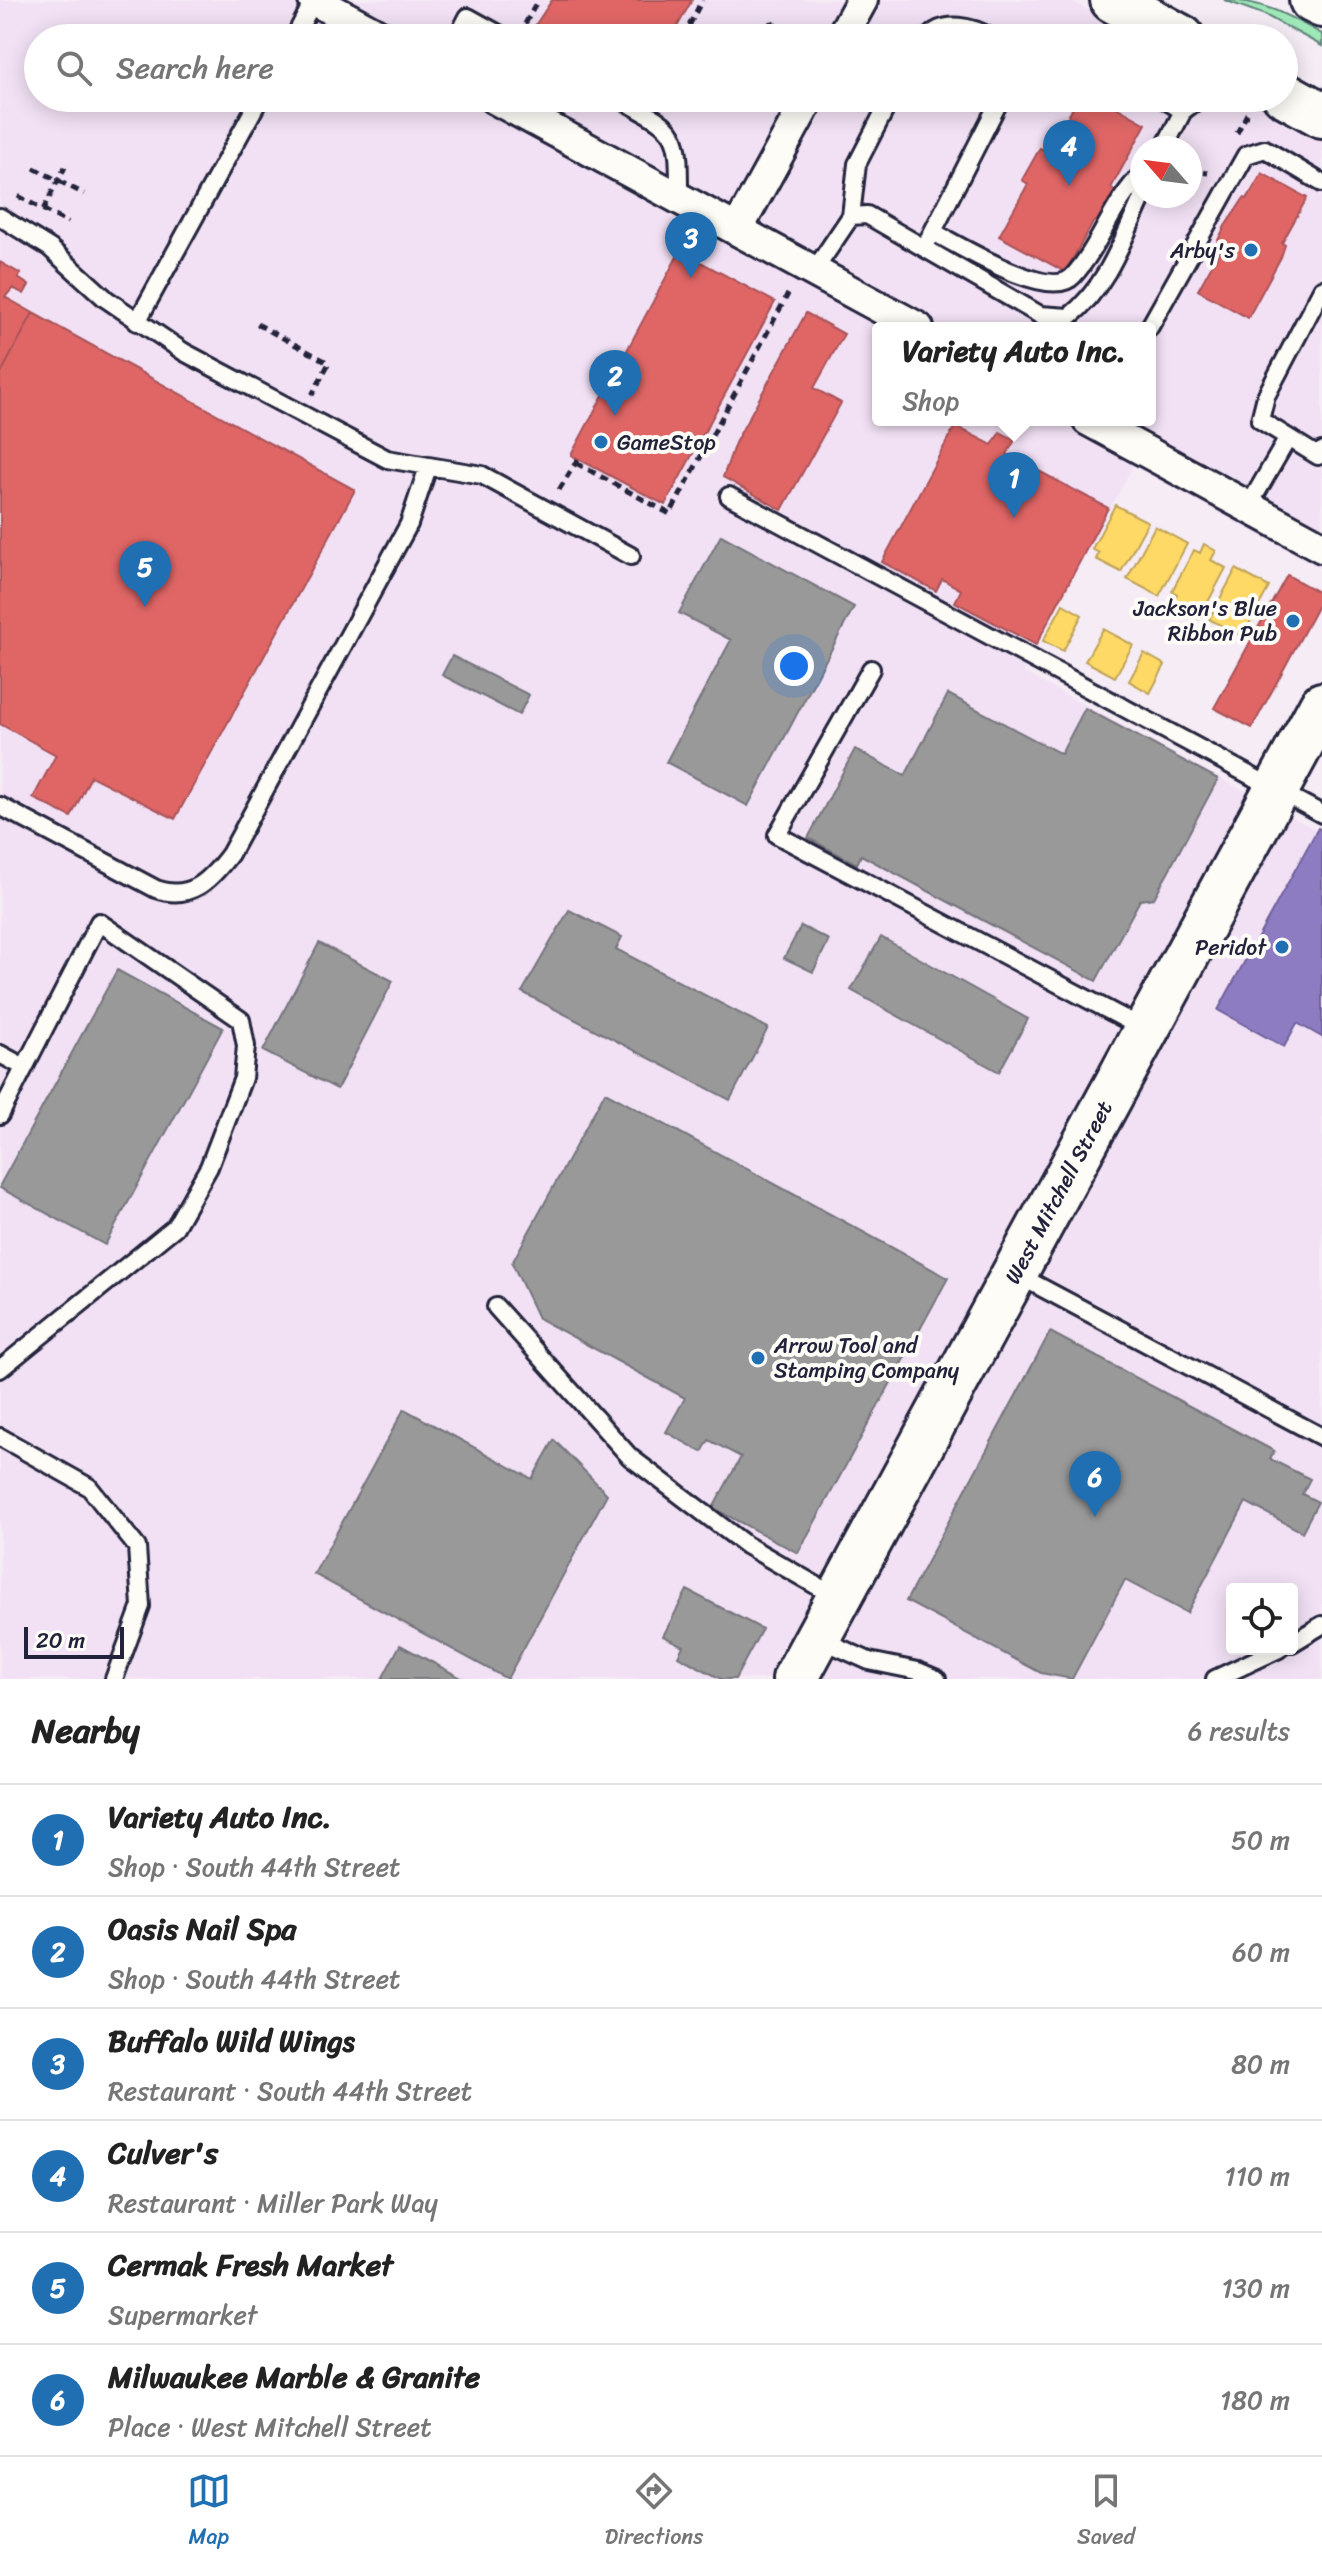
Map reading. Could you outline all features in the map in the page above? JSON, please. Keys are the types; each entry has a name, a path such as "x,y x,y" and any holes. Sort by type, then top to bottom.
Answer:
{"street":[{"path":"314,0 358,24"},
{"path":"849,24 862,0"},
{"path":"1113,0 1157,24"},
{"path":"1298,102 1322,115"},
{"path":"520,112 907,322"},
{"path":"737,230 801,112"},
{"path":"1103,426 1322,547"},
{"name":"West Mitchell Street","path":"795,1679 1322,705"}],"lane":[{"path":"301,24 314,0"},
{"path":"464,24 468,17 481,24"},
{"path":"137,322 252,112"},
{"path":"645,112 663,122 679,143 679,198"},
{"path":"814,271 851,216 857,164 884,112"},
{"path":"925,247 994,112"},
{"path":"1170,136 1182,112"},
{"path":"1152,322 1246,155 1265,149 1322,183"},
{"path":"933,232 1005,269 1054,285 1072,278 1130,186"},
{"path":"851,216 867,215 1040,315 1069,317 1088,302 1109,269 1137,208"},
{"path":"0,217 50,248 106,299 184,352 387,459 482,475 631,556"},
{"path":"1322,289 1266,396 1260,420 1318,456 1322,451"},
{"path":"1248,507 1288,438"},
{"path":"0,806 156,889 170,894 186,893 203,884 230,854 409,524 428,467"},
{"path":"729,496 1322,814"},
{"path":"871,669 777,835 1146,1030"},
{"path":"0,1115 99,922 241,1020 246,1046 243,1078 209,1167 175,1227 0,1369"},
{"path":"0,1054 24,1067"},
{"path":"1014,1273 1322,1437"},
{"path":"496,1307 630,1457 746,1545 838,1598"},
{"path":"0,1437 89,1487 137,1547 141,1606 114,1679"},
{"path":"1298,1639 1322,1625"},
{"path":"817,1637 869,1661 918,1671 937,1679"},
{"path":"1215,1679 1266,1655"}],"path":[{"path":"525,24 538,0"},
{"path":"690,24 702,0"},
{"path":"42,212 65,167"},
{"path":"34,168 84,194"},
{"path":"18,196 42,212 68,223"},
{"path":"687,256 689,241"},
{"path":"576,463 670,514 788,294"},
{"path":"257,324 329,363 302,414"}],"shaded area":[{"path":"0,0 1070,0 1114,24 24,24 24,112 1275,112 1322,138 1322,569 1133,466 1023,672 1322,833 1322,1679 0,1679"}],"green space":[{"path":"1224,0 1251,3 1287,15 1322,34 1322,46 1298,33 1298,24 1282,24"}],"building: Homes":[{"path":"1115,505 1148,522 1121,572 1096,559 1099,553 1092,549"},
{"path":"1155,526 1187,544 1159,596 1127,579"},
{"path":"1204,544 1216,551 1211,560 1226,568 1199,619 1172,604 1177,594 1172,591 1194,550 1200,553"},
{"path":"1236,569 1269,587 1242,637 1209,619"},
{"path":"1063,604 1082,615 1063,651 1043,641"},
{"path":"1103,629 1133,645 1115,677 1085,661"},
{"path":"1144,653 1165,665 1150,693 1129,681"}],"building: Shops":[{"path":"552,0 692,0 679,24 536,24"},
{"path":"1070,112 1125,112 1146,124 1139,136 1130,136 1130,153 1111,188 1119,193 1101,225 1094,221 1065,272 999,236 1028,184 1022,180 1040,148 1049,152"},
{"name":"Arby's","path":"1262,173 1307,198 1282,243 1285,245 1281,257 1248,318 1198,290 1223,245 1217,242 1225,226 1244,198 1247,199"},
{"path":"680,251 775,302 665,505 571,455"},
{"path":"0,262 21,274 18,278 29,285 24,294 13,288 5,297 33,313 0,375"},
{"path":"33,313 355,490 175,819 91,776 71,817 33,798 56,755 0,724 0,375"},
{"path":"806,313 844,334 814,388 841,403 782,510 723,477 735,443"},
{"path":"955,426 992,445 1000,432 1015,440 1007,454 1108,508 1036,645 955,602 961,590 942,579 936,591 882,562"},
{"path":"1287,575 1322,594 1322,598 1252,728 1214,708"}],"building: Offices":[{"path":"1318,828 1322,830 1322,1037 1297,1023 1284,1047 1218,1010"}],"building: Industry":[{"path":"721,535 854,607 748,806 666,762 731,640 679,613"},
{"path":"452,656 529,695 519,715 442,675"},
{"path":"948,694 1061,754 1085,708 1218,779 1154,898 1140,900 1096,981 861,855 857,864 808,838 855,749 905,776"},
{"path":"569,910 622,937 616,949 768,1028 730,1100 522,992"},
{"path":"801,926 829,940 813,972 784,958"},
{"path":"881,937 1028,1019 999,1072 851,990"},
{"path":"319,943 393,981 337,1089 263,1051"},
{"path":"117,970 223,1028 105,1245 0,1188 0,1185"},
{"name":"Arrow Tool and Stamping Company","path":"605,1092 948,1278 798,1553 713,1508 741,1457 709,1440 702,1452 666,1432 685,1398 538,1318 512,1263"},
{"path":"1050,1332 1274,1451 1270,1459 1310,1479 1302,1494 1318,1502 1302,1532 1246,1502 1187,1613 1125,1580 1072,1679 1041,1673 906,1601"},
{"path":"404,1409 532,1479 554,1440 607,1494 507,1679 314,1574"},
{"path":"687,1590 762,1629 735,1679 721,1679 678,1656 683,1646 663,1636"},
{"path":"400,1645 463,1679 382,1679"}],"place":[{"name":"Culver's","path":"1069,186"},
{"name":"Arby's","path":"1251,250"},
{"name":"Buffalo Wild Wings","path":"691,278"},
{"name":"Oasis Nail Spa","path":"615,416"},
{"name":"GameStop","path":"601,442"},
{"name":"Variety Auto Inc.","path":"1014,518"},
{"name":"Cermak Fresh Market","path":"145,607"},
{"name":"Jackson's Blue Ribbon Pub","path":"1293,621"},
{"name":"Peridot","path":"1282,947"},
{"name":"Arrow Tool and Stamping Company","path":"758,1358"},
{"name":"Milwaukee Marble & Granite","path":"1095,1517"}]}
